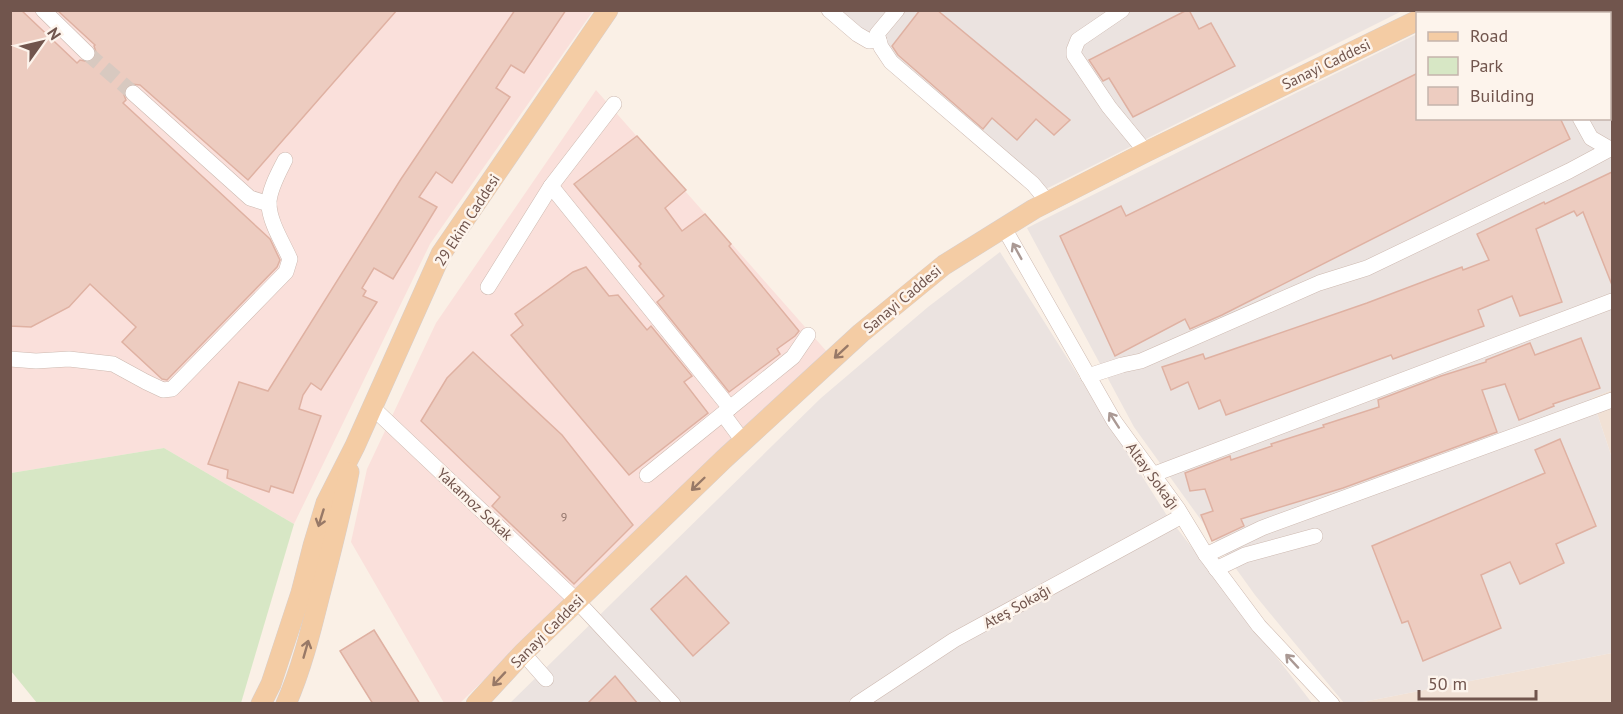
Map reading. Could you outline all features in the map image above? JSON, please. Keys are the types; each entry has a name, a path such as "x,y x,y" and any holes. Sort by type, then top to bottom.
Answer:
{"main road":[{"name":"29 Ekim Caddesi","path":"261,704 271,684 301,593 326,503 355,446 441,254 608,10"},
{"name":"Sanayi Caddesi","path":"476,704 523,653 744,441 861,333 944,265 1048,202 1416,21"},
{"name":"29 Ekim Caddesi","path":"286,704 311,629 340,520 355,446"}],"street":[{"path":"43,10 87,53"},
{"path":"829,10 869,42 879,40"},
{"path":"897,10 878,34 885,54 891,62 1033,184 1048,202"},
{"path":"1122,10 1078,40 1074,55 1109,107 1146,152"},
{"path":"133,93 250,198 269,204"},
{"path":"488,287 551,186 614,104"},
{"path":"1581,120 1591,138 1611,149"},
{"path":"1088,376 1141,361 1319,283 1367,268 1611,149"},
{"path":"10,360 69,359 113,364 163,390 172,389 286,272 290,259 273,221 269,204 275,180 285,160"},
{"path":"551,186 726,411 744,441"},
{"name":"Altay Sokağı","path":"1004,228 1114,421 1182,516 1206,555 1259,626 1332,704"},
{"path":"1152,475 1612,302"},
{"path":"647,475 793,357 808,335"},
{"path":"1206,555 1262,528 1612,400"},
{"name":"Yakamoz Sokak","path":"372,407 577,601 673,704"},
{"name":"Ateş Sokağı","path":"857,704 954,640 1182,516"},
{"path":"1216,569 1245,555 1315,536"},
{"path":"523,653 546,679"}],"shaded area":[{"path":"1467,10 1612,11 1612,390 1592,398 1612,458 1612,653 1358,703 1344,703 1255,595 1134,427 1027,228 1416,34 1416,120 1611,120 1611,12 1463,12"},
{"path":"11,11 593,11 430,244 294,524 164,448 11,473"},
{"path":"839,11 1402,11 1040,192 878,40"},
{"path":"596,90 828,353 460,703 444,703 351,542 367,469 436,323"},
{"path":"1000,252 1166,514 1312,703 509,704 821,398 928,307"},
{"path":"1612,390 1612,458 1592,398"},
{"path":"1612,653 1612,703 1358,703"}],"green space":[{"path":"164,448 294,524 241,703 37,703 11,671 11,473"}],"building":[{"path":"10,10 21,10 77,63 80,60 89,62 94,59 97,55 95,45 57,10 397,10 248,180 140,85 131,84 125,87 126,100 123,103 270,239 280,260 277,267 167,380 162,379 122,342 136,327 90,284 69,307 31,327 10,326"},
{"path":"515,10 566,10 524,73 511,65 496,88 510,97 452,183 436,172 419,197 437,207 393,279 374,268 362,288 366,291 363,296 377,302 321,390 311,383 303,395 299,409 321,416 293,493 271,486 269,492 227,478 228,470 208,464 239,382 268,391 401,179"},
{"path":"920,10 937,10 1070,120 1054,135 1036,119 1017,140 992,118 983,129 898,55 892,46"},
{"path":"1187,10 1199,29 1211,23 1235,66 1133,117 1109,78 1103,81 1089,60"},
{"path":"1416,74 1416,120 1561,120 1570,139 1222,315 1190,329 1185,319 1115,356 1060,236 1121,206 1126,216"},
{"path":"637,136 686,190 665,208 682,231 705,214 799,331 777,349 780,354 729,392 657,302 664,296 639,266 641,264 574,184"},
{"path":"1612,172 1612,285 1583,212 1577,216 1574,211 1536,229 1562,302 1520,316 1512,296 1478,310 1484,326 1393,359 1391,355 1226,415 1220,400 1199,409 1188,382 1171,390 1162,367 1203,354 1205,359 1367,303 1462,267 1463,270 1489,260 1477,234"},
{"path":"586,267 609,296 618,295 647,330 651,326 692,376 684,382 708,413 629,475 511,335 523,325 515,314 573,272"},
{"path":"1581,338 1600,388 1553,404 1554,406 1519,420 1505,384 1482,390 1497,432 1343,488 1241,519 1244,526 1212,541 1201,515 1213,511 1205,489 1190,491 1185,473 1230,456 1231,460 1324,427 1323,425 1379,407 1378,400 1486,362 1486,360 1530,343 1535,355"},
{"path":"473,352 562,435 633,525 574,584 492,506 500,497 421,421 447,378"},
{"path":"1560,439 1596,526 1556,544 1564,563 1520,584 1510,562 1481,575 1501,628 1423,661 1408,621 1402,623 1372,546 1545,473 1535,450"},
{"path":"686,576 729,623 693,656 651,609"},
{"path":"374,630 420,704 373,704 340,651"},
{"path":"615,676 638,704 587,704"}],"tunnel":[{"path":"87,53 133,93"}]}
